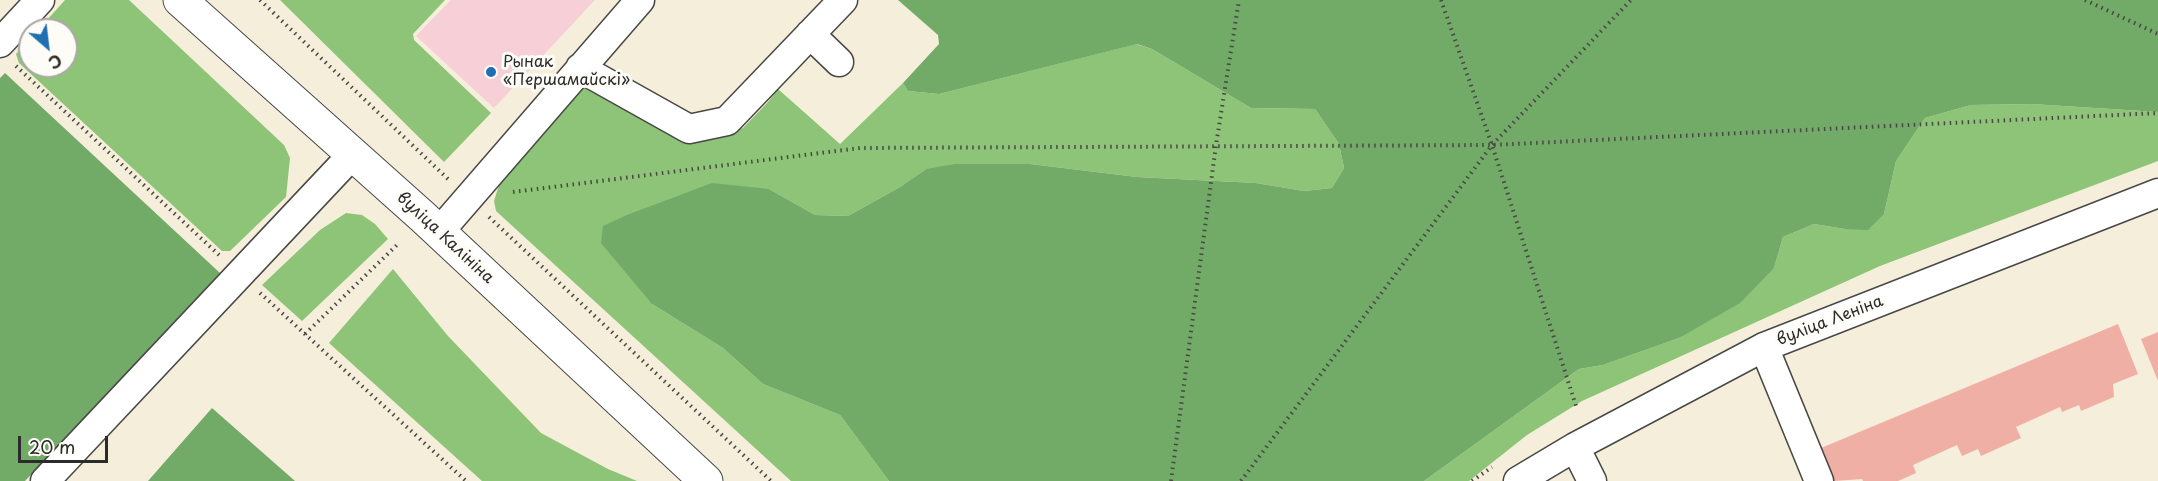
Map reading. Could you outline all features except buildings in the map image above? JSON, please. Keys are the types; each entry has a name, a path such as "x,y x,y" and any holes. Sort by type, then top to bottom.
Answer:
{"main road":[{"name":"вуліца Калініна","path":"180,0 439,232 706,481"}],"street":[{"path":"4,30 40,0"},
{"path":"439,232 640,0"},
{"path":"580,68 689,129 727,121 843,0"},
{"path":"810,34 839,62"},
{"path":"45,481 353,154"},
{"name":"вуліца Леніна","path":"1518,481 1575,447 1764,347 2158,193"},
{"path":"1764,347 1819,481"},
{"path":"1575,447 1592,481"}],"path":[{"path":"260,0 771,481"},
{"path":"1171,481 1216,145 1239,0"},
{"path":"1441,0 1492,145 1577,409"},
{"path":"1241,481 1492,145 1631,0"},
{"path":"2085,0 2158,34"},
{"path":"468,197 860,148 1492,145 2158,113"},
{"path":"305,334 399,243"}],"shaded area":[{"name":"Рынак «Першамайскі»","path":"451,0 595,0 494,108 416,36"}],"green space":[{"path":"65,0 129,0 284,145 290,158 286,197 230,251 222,251 35,78 78,78 78,18 49,18"},
{"path":"280,0 445,0 413,34 414,40 491,113 444,162"},
{"path":"898,0 2158,0 2158,112 2032,104 1971,105 1925,118 1896,161 1884,214 1868,230 1814,224 1783,237 1774,268 1740,303 1679,338 1603,365 1579,369 1424,481 889,481 840,415 763,384 723,348 652,304 601,243 603,226 712,183 769,189 815,215 848,216 900,187 926,169 955,164 1030,164 1137,177 1256,183 1304,191 1332,188 1344,168 1339,144 1315,109 1251,108 1152,49 1137,44 939,94 908,91 903,83 939,44 938,35"},
{"path":"1136,44 1152,49 1251,108 1315,109 1339,144 1344,168 1332,188 1304,191 1256,183 1137,177 1030,164 926,169 900,187 848,216 815,215 769,189 652,304 723,348 763,384 840,415 889,481 791,481 496,211 494,201 502,176 578,87 590,86 686,141 706,141 743,128 778,89 840,144 903,83 908,91 939,94"},
{"path":"5,73 220,273 25,481 0,481 0,78"},
{"path":"2032,104 2158,112 2158,161 1880,266 1582,401 1527,435 1469,481 1424,481 1579,369 1603,365 1679,338 1774,268 1783,237 1814,224 1845,229 1884,214 1896,161 1925,118 1971,105"},
{"path":"346,213 362,215 375,224 388,239 302,321 262,285 320,230"},
{"path":"393,269 448,336 541,433 608,469 637,481 482,481 329,343"},
{"path":"212,408 295,481 148,481"}],"place":[{"name":"Рынак «Першамайскі»","path":"491,72"}]}
